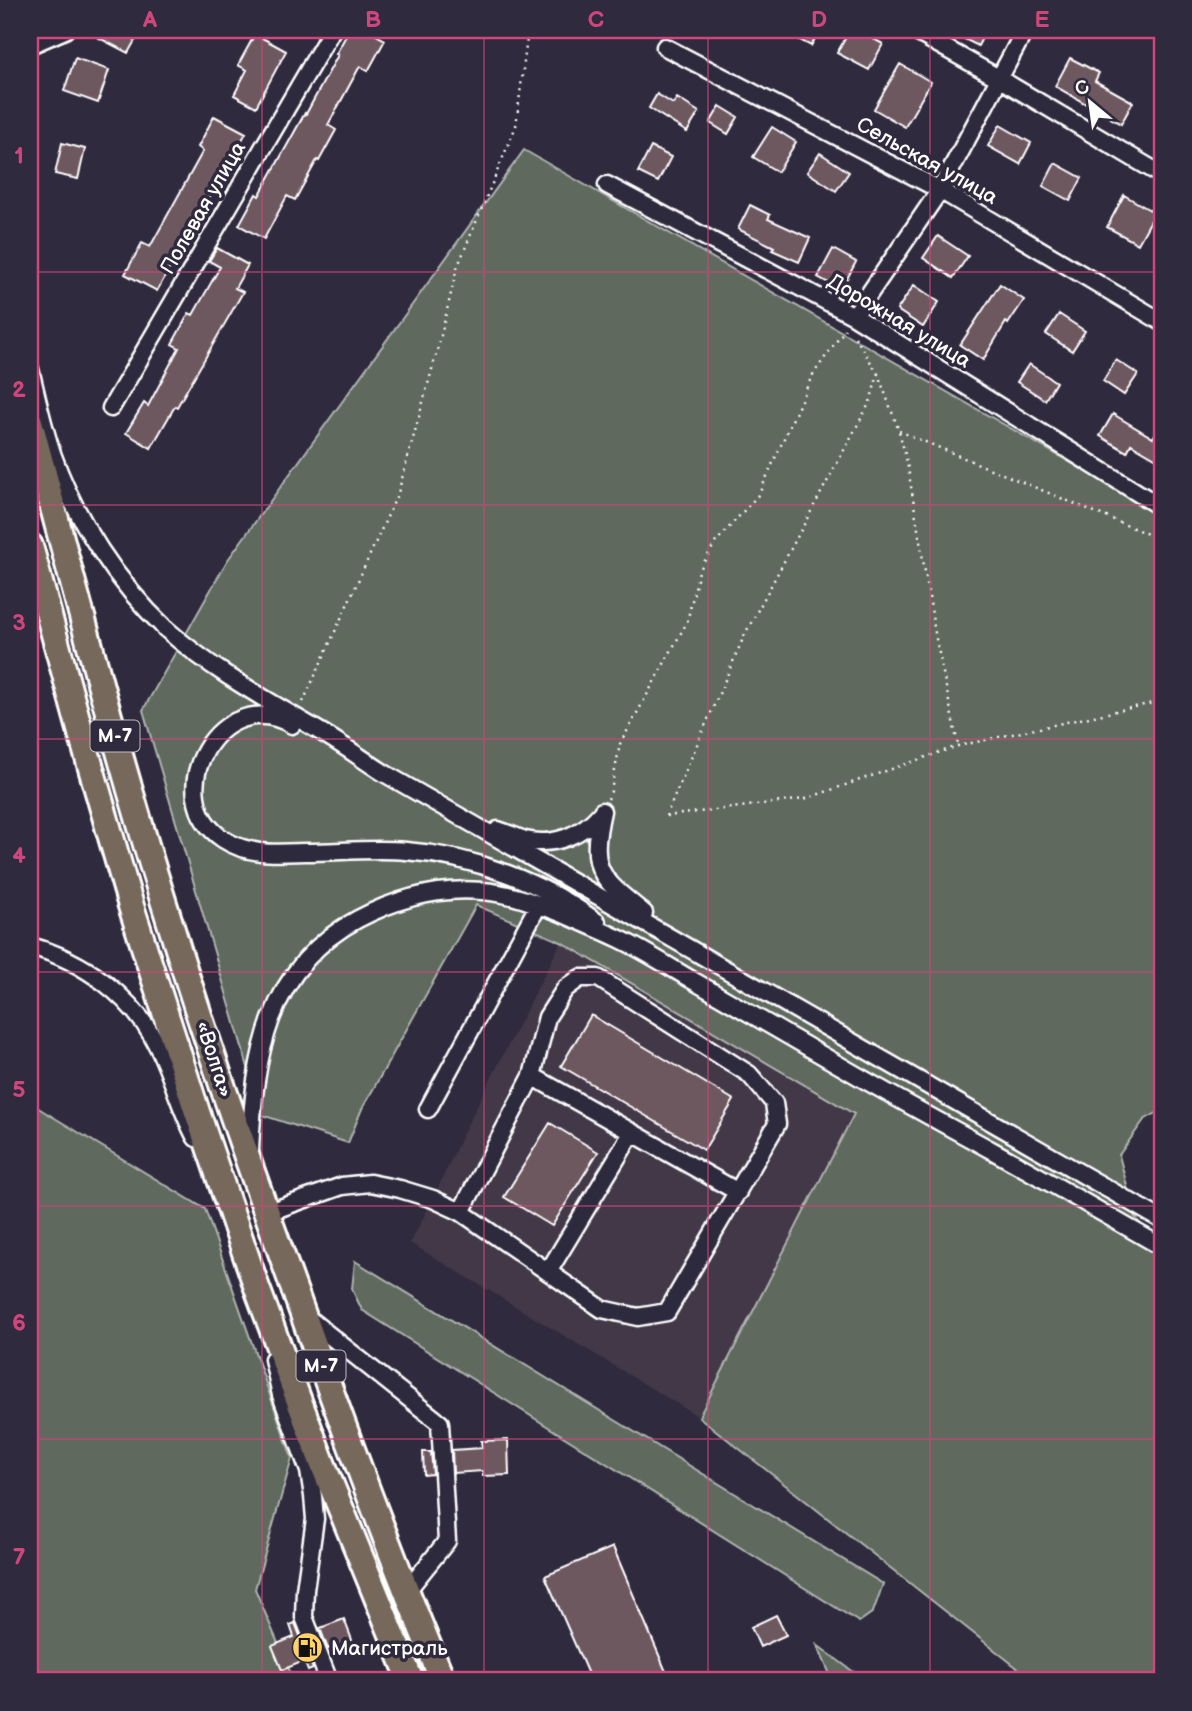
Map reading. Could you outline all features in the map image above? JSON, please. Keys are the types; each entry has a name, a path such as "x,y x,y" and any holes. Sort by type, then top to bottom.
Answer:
{"highway":[{"name":"«Волга»","path":"30,422 115,737 230,1112 352,1453 443,1681"},
{"name":"«Волга»","path":"30,546 131,906 220,1181 323,1465 411,1681"}],"street":[{"path":"30,45 65,30"},
{"name":"Полевая улица","path":"111,408 332,30"},
{"path":"913,30 1162,175"},
{"path":"851,320 940,190 1025,30"},
{"name":"Сельская улица","path":"665,47 940,190 1162,322"},
{"name":"Дорожная улица","path":"607,185 851,320 1162,508"},
{"path":"30,369 52,454 92,534 116,572 145,607 188,647 264,699 384,773 1162,1220"},
{"path":"384,773 320,742 286,721 265,715 246,718 229,725 214,737 202,756 196,774 195,793 208,824 221,838 239,848 264,853 404,850 474,863 516,877 574,905 621,939 1162,1247"},
{"path":"456,814 525,840 544,842 562,840 578,833 591,825 602,811"},
{"path":"602,811 596,851 605,878 614,890 696,953"},
{"path":"250,1164 251,1119 264,1038 272,1013 298,968 318,946 341,929 374,911 407,898 450,890 481,891 539,904 621,939"},
{"path":"428,1108 539,904"},
{"path":"30,946 86,969 124,1000 147,1028 159,1048 185,1117 220,1181"},
{"path":"266,1213 342,1186 370,1182 400,1189 433,1199 461,1212 601,1309 638,1317 667,1312 777,1124 774,1103 749,1073 598,978 580,978 565,989 547,1017 532,1076 461,1212"},
{"path":"532,1076 738,1192"},
{"path":"548,1272 632,1133"},
{"path":"257,1288 281,1395 309,1471 315,1519 304,1617 329,1681"},
{"path":"301,1313 440,1423 447,1541 406,1592"}],"path":[{"path":"296,718 398,493 457,268 516,126 528,30"},
{"path":"602,811 611,791 620,744 687,622 699,571 715,543 759,494 812,376 851,320 878,374 908,462 936,639 958,746"},
{"path":"878,374 870,402 745,635 666,817 805,799 958,746 1162,701"},
{"path":"899,431 1162,540"}],"shaded area":[{"path":"561,942 854,1114 699,1417 410,1243"}],"green space":[{"path":"524,150 1162,515 1162,1110 1144,1120 1119,1155 1135,1217 1162,1251 1162,1681 1034,1681 699,1417 854,1114 561,942 476,905 361,1111 348,1143 262,1115 143,710 227,561"},
{"path":"30,1103 205,1209 292,1458 255,1589 294,1681 30,1681"},
{"path":"355,1261 883,1584 873,1612 859,1622 362,1310 352,1289"},
{"path":"817,1645 866,1681 833,1681"}],"building":[{"path":"84,30 141,30 128,53"},
{"path":"349,30 367,30 385,40 368,71 360,66 328,125 336,130 319,161 317,160 295,200 287,196 264,239 239,225 256,194 259,196 306,114"},
{"path":"781,30 820,30 811,46"},
{"path":"850,30 857,30 883,44 869,70 837,53"},
{"path":"947,30 986,30 978,46"},
{"path":"255,34 286,51 256,107 234,95 247,70 238,65"},
{"path":"75,58 109,70 98,103 64,91"},
{"path":"1070,58 1099,73 1095,81 1133,102 1121,124 1055,86"},
{"path":"900,64 931,82 905,127 874,109"},
{"path":"657,94 673,104 677,98 699,112 687,132 649,108"},
{"path":"720,106 738,117 728,134 710,123"},
{"path":"214,116 246,133 157,291 125,274 142,243 150,247 203,151 198,147"},
{"path":"1000,125 1031,143 1020,164 988,146"},
{"path":"772,127 796,142 778,172 753,157"},
{"path":"62,143 85,149 78,179 55,174"},
{"path":"651,147 671,157 658,182 638,172"},
{"path":"820,153 849,172 836,191 807,172"},
{"path":"1055,163 1082,178 1070,201 1043,186"},
{"path":"1124,195 1155,213 1138,244 1107,227"},
{"path":"750,205 770,215 768,219 810,238 799,262 772,250 774,247 738,229"},
{"path":"938,236 968,256 953,278 923,258"},
{"path":"217,248 248,265 235,288 243,292 151,448 126,433 144,403 148,406 179,348 172,344 189,313 193,315 220,267 209,261"},
{"path":"833,249 856,262 841,290 818,277"},
{"path":"1000,284 1024,300 1008,324 1006,322 983,360 960,345"},
{"path":"914,285 939,302 923,327 897,310"},
{"path":"1059,314 1085,331 1072,351 1046,334"},
{"path":"1116,360 1138,374 1124,395 1103,381"},
{"path":"1029,364 1056,382 1045,400 1017,382"},
{"path":"1113,414 1153,438 1162,422 1162,462 1131,444 1127,452 1100,436"},
{"path":"591,1015 734,1100 704,1150 561,1066"},
{"path":"550,1123 598,1152 552,1226 504,1197"},
{"path":"508,1440 509,1475 483,1476 483,1471 453,1473 452,1450 482,1448 481,1441"},
{"path":"423,1452 431,1452 433,1474 424,1475"},
{"path":"613,1547 670,1681 591,1681 545,1576"},
{"path":"776,1615 786,1635 760,1647 751,1627"},
{"path":"344,1619 352,1640 328,1649 320,1628"},
{"path":"295,1623 313,1669 308,1671 304,1661 282,1670 272,1646 294,1637 290,1625"}],"place":[{"name":"Магистраль","path":"308,1648"}]}
